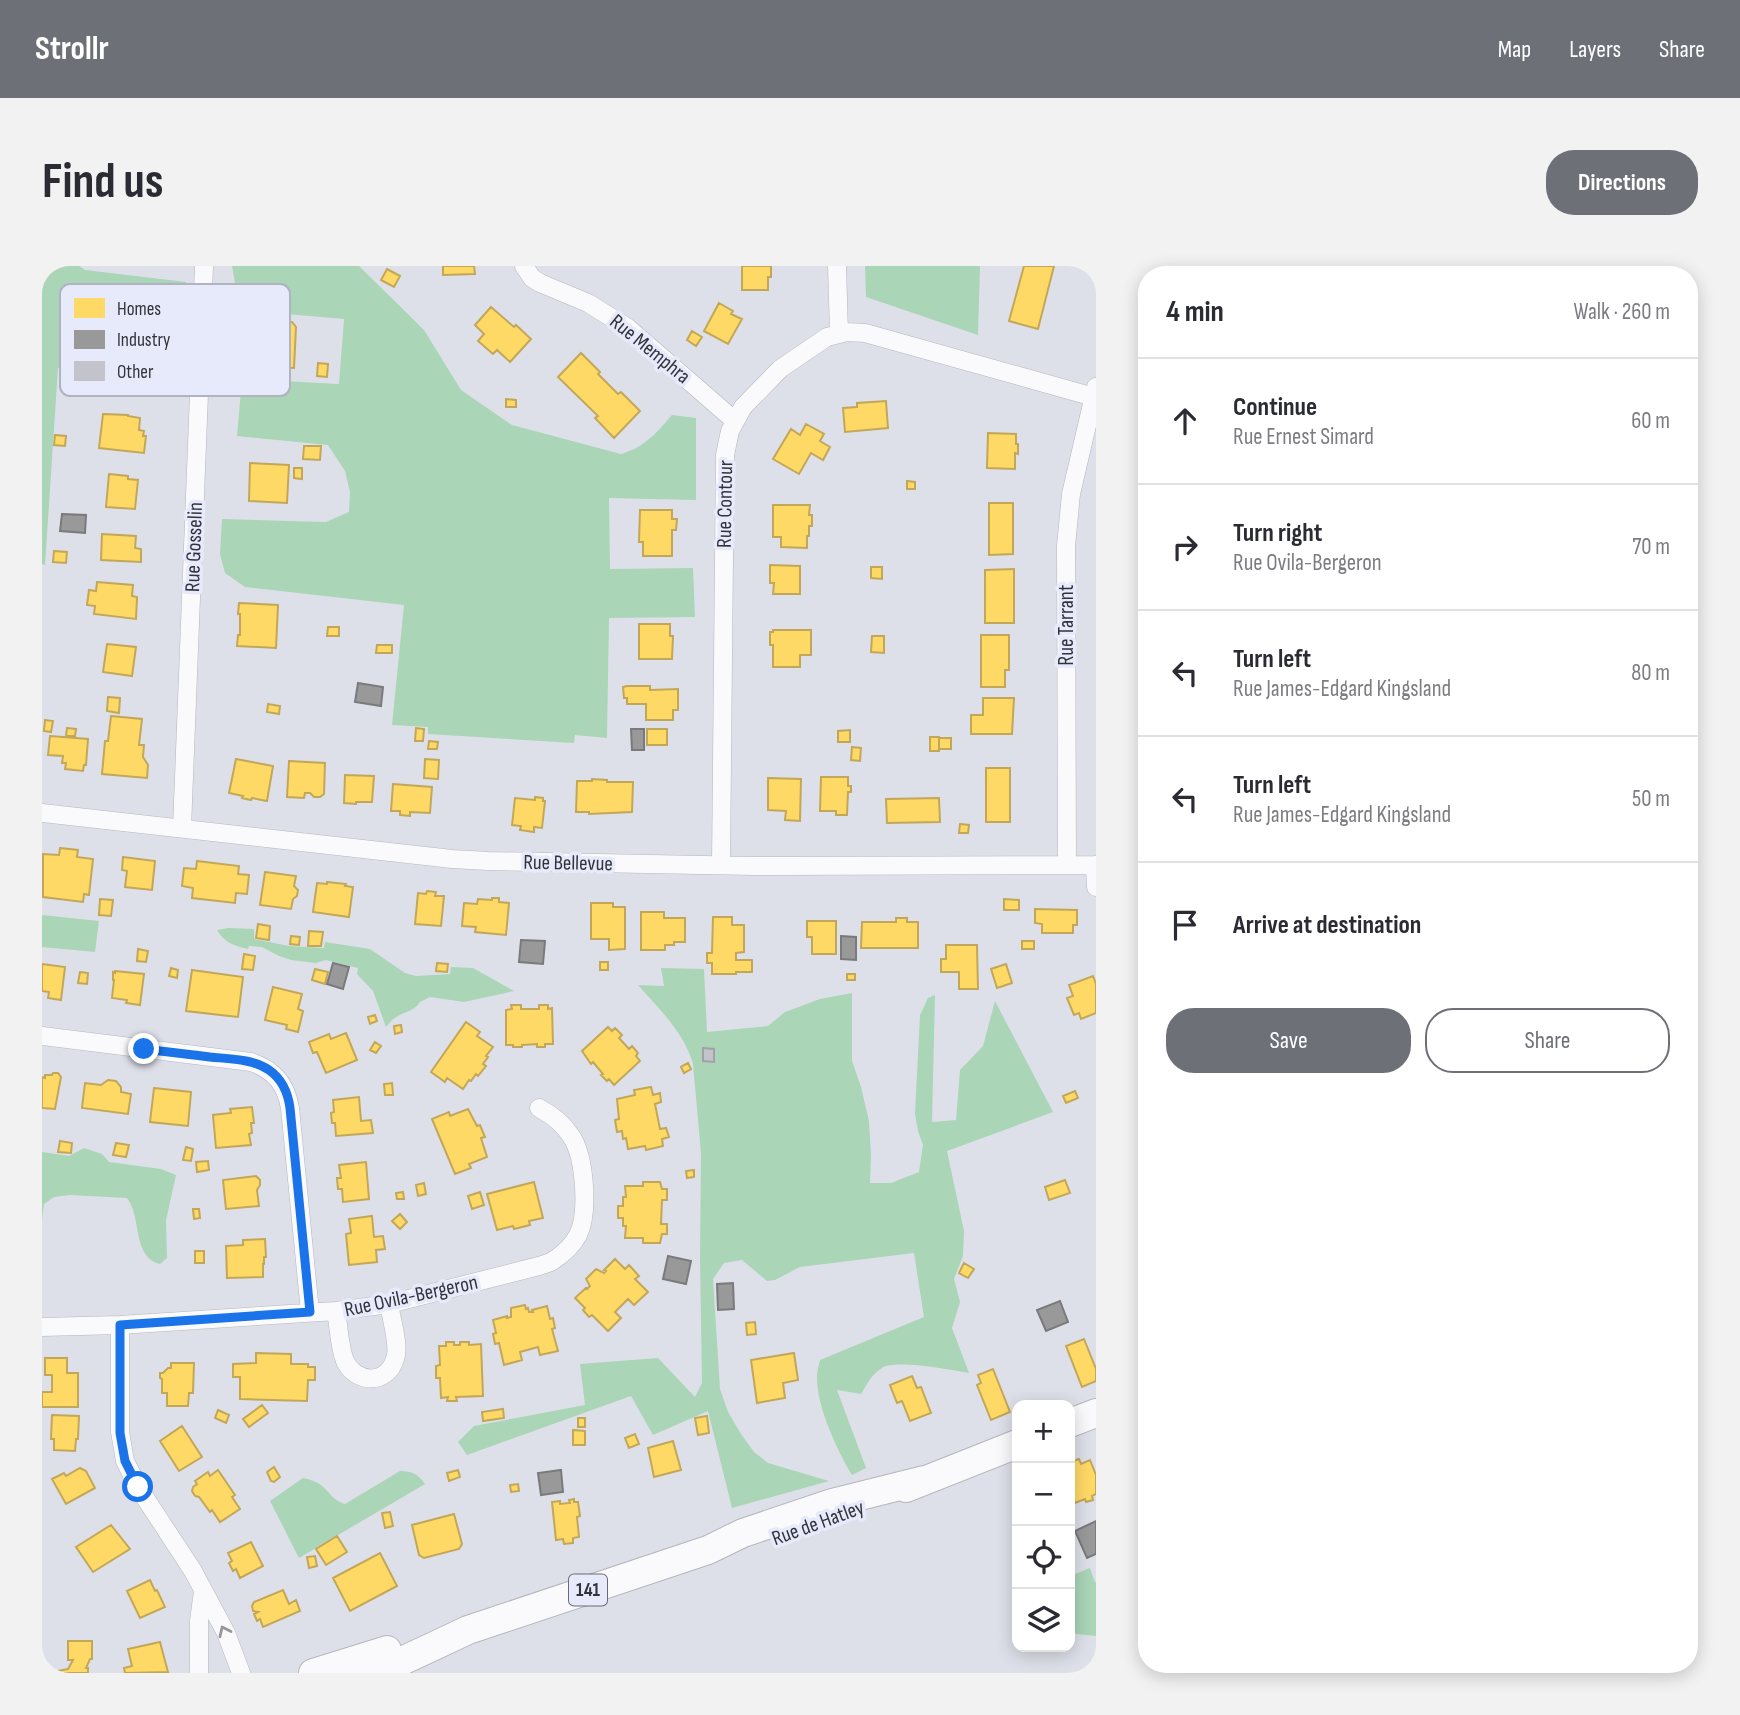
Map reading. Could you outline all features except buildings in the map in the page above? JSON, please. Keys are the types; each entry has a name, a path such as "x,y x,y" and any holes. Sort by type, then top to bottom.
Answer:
{"main road":[{"path":"1075,1421 1096,1413"},
{"name":"Rue de Hatley","path":"313,1673 395,1647 468,1630 708,1550 743,1533 832,1503 924,1480 1012,1446"},
{"name":"Rue de Hatley","path":"368,1673 402,1661 468,1630"}],"street":[{"name":"Rue Gosselin","path":"203,284 204,266"},
{"name":"Rue Memphra","path":"524,266 532,278 540,283 588,303 628,328 735,421"},
{"path":"837,266 839,333 865,333 1095,392"},
{"name":"Rue Contour","path":"721,865 724,455 730,431 748,401 780,369 827,337 839,333"},
{"name":"Rue Tarrant","path":"1067,865 1066,546 1071,494 1095,392"},
{"name":"Rue Gosselin","path":"182,828 199,396"},
{"name":"Rue Bellevue","path":"42,813 471,860 721,865 1095,865"},
{"path":"1095,865 1096,887"},
{"path":"42,1036 251,1062 278,1078 289,1097 310,1312"},
{"name":"Rue Ovila-Bergeron","path":"42,1327 120,1325 336,1311 389,1304 551,1262 563,1255 571,1245 582,1222 583,1166 573,1138 564,1125 539,1108"},
{"path":"336,1311 344,1358 358,1375 368,1380 378,1378 396,1359 397,1349 389,1304"},
{"path":"120,1325 120,1433 125,1461 138,1487 185,1558 226,1633 241,1673"},
{"path":"199,1673 199,1622 203,1591"}],"green space":[{"path":"42,266 79,266 85,270 186,282 60,284 60,368 45,565 42,564"},
{"path":"232,266 359,266 424,330 461,390 512,425 621,454 649,439 672,415 696,418 696,500 609,498 610,569 693,568 695,617 609,618 607,738 575,735 574,743 428,734 428,727 392,725 404,605 245,587 225,573 220,554 222,519 326,522 349,512 350,492 345,471 328,445 237,436 241,396 290,396 290,381 339,384 344,319 290,314 290,284 235,284"},
{"path":"865,266 980,266 978,335 866,297"},
{"path":"42,915 99,921 95,952 42,947"},
{"path":"254,929 254,939 289,946 324,948 325,942 370,949 405,973 416,976 450,974 451,967 473,968 514,991 464,1002 430,997 394,1019 386,1027 373,991 357,974 358,968 326,960 316,963 291,960 262,947 238,947 227,941 217,930"},
{"path":"661,968 704,969 707,1032 768,1026 785,1012 820,999 852,993 852,1061 869,1121 870,1183 891,1183 919,1172 923,1145 915,1114 920,1015 928,998 935,995 932,1122 956,1120 960,1070 983,1046 995,1001 1053,1112 947,1151 964,1231 963,1256 954,1279 960,1302 952,1328 969,1373 924,1366 889,1366 875,1373 861,1394 837,1390 866,1468 852,1475 834,1440 820,1400 817,1376 820,1360 924,1317 914,1253 800,1267 775,1280 767,1281 742,1260 724,1263 713,1279 720,1389 728,1412 754,1452 768,1463 829,1481 732,1508 708,1411 653,1435 631,1396 467,1455 458,1442 474,1426 585,1405 580,1364 658,1358 695,1397 702,1383 701,1153 693,1064 677,1031 638,985 664,986"},
{"path":"84,1148 102,1154 109,1162 161,1169 176,1175 166,1220 167,1258 160,1264 145,1254 135,1215 127,1198 70,1195 54,1197 44,1204 42,1219 42,1152 69,1156"},
{"path":"400,1471 414,1474 425,1484 299,1558 270,1501 303,1478 319,1484 335,1499 345,1504"},
{"path":"1090,1568 1096,1582 1096,1636 1075,1633 1075,1574"}],"route":[{"path":"138,1487 121,1447 120,1325 310,1312 289,1097 284,1087 270,1071 251,1062 144,1049"}]}
